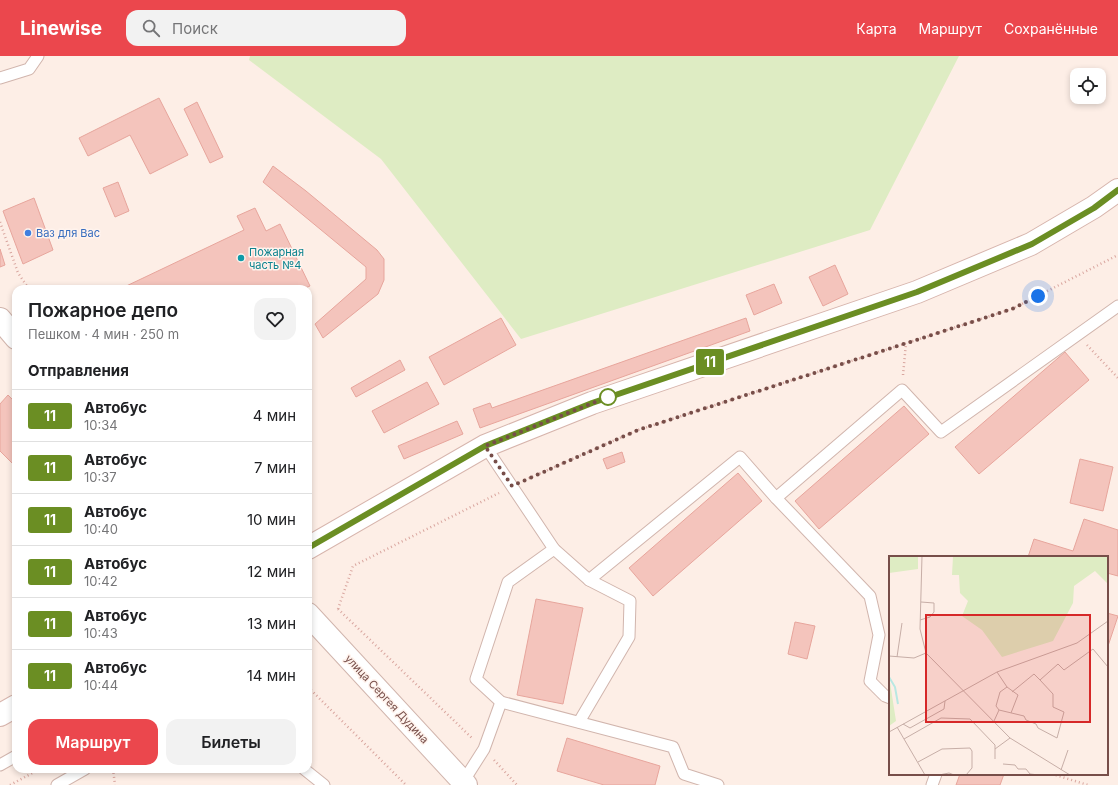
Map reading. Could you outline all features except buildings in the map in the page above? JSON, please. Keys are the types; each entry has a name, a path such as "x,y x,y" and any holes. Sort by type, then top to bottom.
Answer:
{"street":[{"path":"312,546 485,446 592,403 917,292 1032,244 1094,208 1118,190"},
{"path":"0,319 12,333"},
{"name":"улица Сергея Дудина","path":"315,621 465,784"},
{"path":"0,715 12,708"}],"lane":[{"path":"0,78 29,69 38,56"},
{"path":"776,498 902,390 941,432 1118,306"},
{"path":"485,446 554,549 589,580 630,601 629,637 579,722"},
{"path":"589,580 740,457 776,498 870,596 879,635 870,681 885,696 889,698"},
{"path":"554,549 508,582 476,679 501,702 672,747 684,774 718,785"},
{"path":"465,784 484,749 501,702"},
{"path":"0,765 12,758"},
{"path":"57,785 78,773"},
{"path":"309,773 324,785"},
{"path":"932,785 936,775"}],"path":[{"path":"0,222 18,273 26,285"},
{"path":"315,621 338,609 353,566 512,486 638,430 1012,309 1118,256"},
{"path":"1077,335 1118,378"},
{"path":"902,390 906,343"},
{"path":"338,609 484,749 517,785"},
{"path":"312,691 406,785"},
{"path":"10,785 32,773"},
{"path":"114,773 115,785"},
{"path":"1055,775 1088,785"}],"green space":[{"path":"250,56 959,56 870,230 521,339 381,159 249,60"}],"bus line":[{"name":"11","path":"312,546 485,446 592,403 917,292 1032,244 1094,208 1118,190"}],"place":[{"name":"Ваз для Вас","path":"28,233"},
{"name":"Пожарная часть №4","path":"241,258"}],"route":[{"path":"608,397 485,446 512,486 638,430 1012,309 1038,296"}]}
